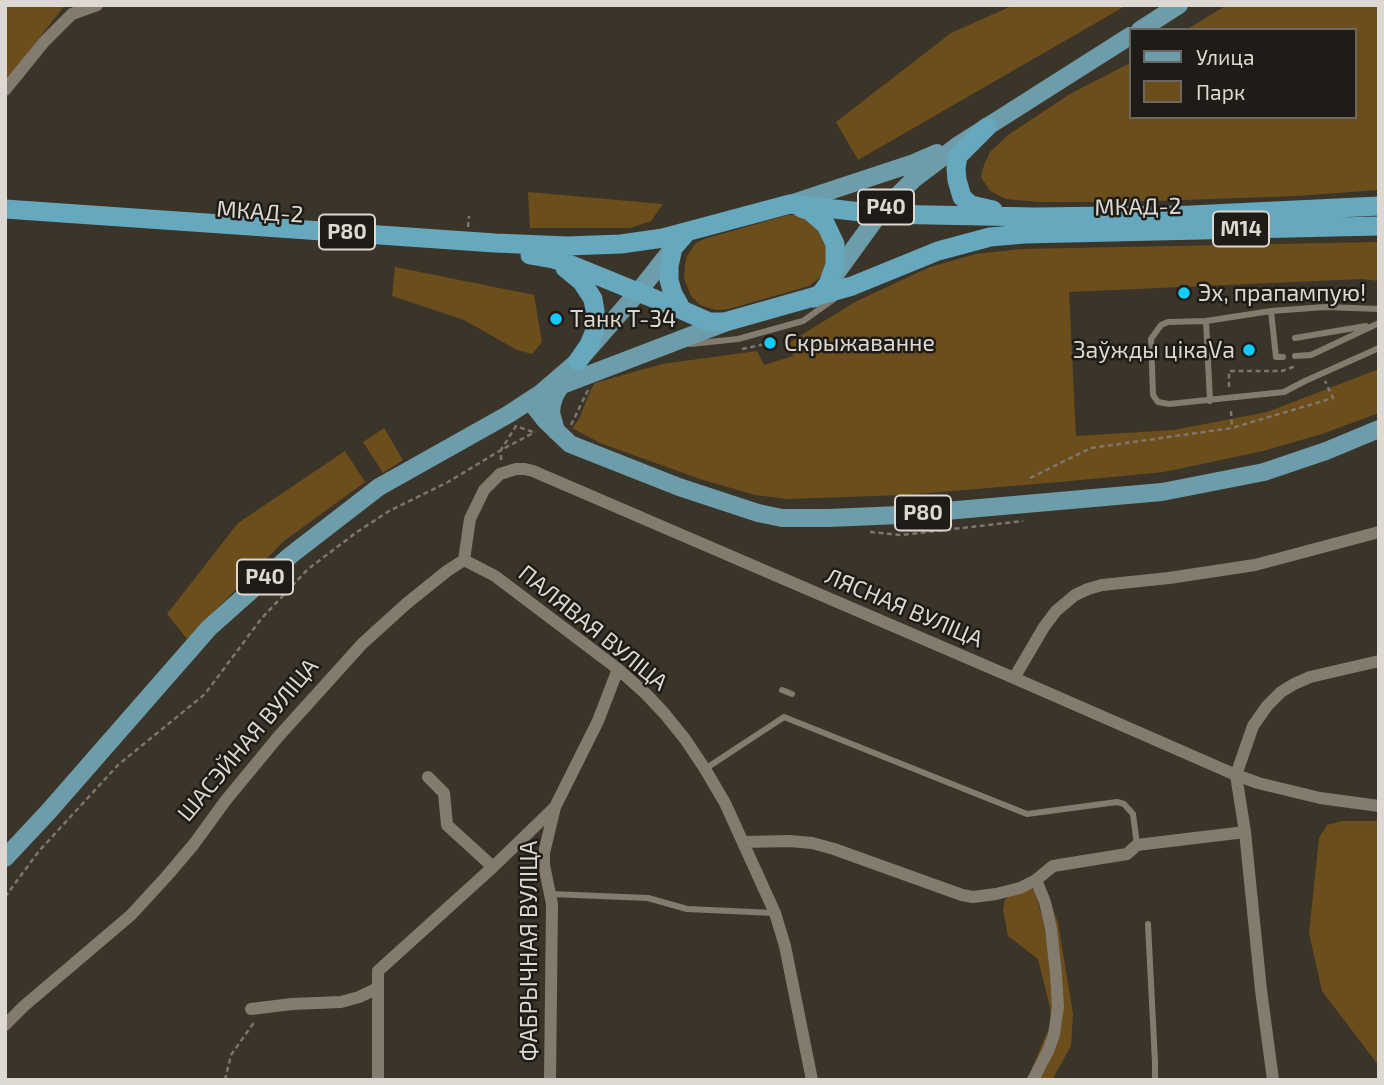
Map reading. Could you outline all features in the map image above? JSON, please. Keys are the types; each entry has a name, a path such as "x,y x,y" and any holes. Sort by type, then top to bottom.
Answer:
{"highway":[{"name":"Р40","path":"987,127 958,156 957,180 962,197 971,205 1035,217"},
{"name":"М14","path":"687,232 790,204 880,214 1035,217 1191,215 1379,206"},
{"path":"790,204 810,211 826,225 835,244 835,265 828,284 813,299"},
{"name":"Р80","path":"5,209 566,246 621,244 687,232"},
{"name":"МКАД-2","path":"5,220 554,259"},
{"name":"МКАД-2","path":"852,286 939,251 990,237 1024,234 1374,227"},
{"path":"682,310 673,294 669,266 673,248 687,232"},
{"path":"554,259 582,282 593,299 596,317 594,333 578,362"},
{"name":"Р80","path":"554,259 682,310"},
{"name":"М14","path":"682,310 709,322 725,322 852,286"}],"main road":[{"path":"1143,28 1179,5"},
{"name":"Р40","path":"828,284 880,214 915,178 960,144 1128,37"},
{"name":"Р40","path":"790,204 914,163 960,144"},
{"name":"Р40","path":"536,397 578,362 673,248"},
{"name":"Р40","path":"5,858 209,628 291,555 379,487 536,397 725,322"},
{"path":"558,433 551,413 555,395 561,386"},
{"name":"Р80","path":"536,397 558,433 570,444 679,487 758,513 782,517 900,515 1162,492 1264,472 1379,429"}],"street":[{"path":"5,90 44,42 72,14 97,5"},
{"name":"ЛЯСНАЯ ВУЛІЦА","path":"500,474 516,469 533,471 1236,775 1320,798 1379,806"},
{"path":"464,560 470,519 477,502 484,490 500,474"},
{"path":"1014,678 1056,611 1075,595 1088,589 1255,565 1379,532"},
{"name":"ПАЛЯВАЯ ВУЛІЦА","path":"464,560 495,576 618,669 646,694 685,739 725,803 775,913 785,946 812,1080"},
{"name":"ШАСЭЙНАЯ ВУЛІЦА","path":"5,1025 131,915 149,896 194,844 278,737 362,644 406,604 464,560"},
{"path":"1273,1080 1236,775 1254,726 1267,706 1281,692 1310,677 1379,661"},
{"name":"ФАБРЫЧНАЯ ВУЛІЦА","path":"550,1080 551,894 544,853 555,807 598,721 618,669"},
{"path":"428,778 444,793 447,825 493,867"},
{"path":"378,1080 378,971 555,807"},
{"path":"744,842 790,841 834,849 973,897 1020,888 1036,880 1053,866 1127,854 1136,845 1245,832"},
{"path":"1033,1080 1051,1043 1058,1007 1051,929 1045,902 1036,880"},
{"path":"251,1009 341,1002 378,988"}],"lane":[{"path":"660,346 738,340 803,321 852,286"},
{"path":"1379,309 1325,307 1271,311 1206,321 1168,322 1161,325 1151,339 1153,395 1158,401 1169,404 1284,392 1379,348"},
{"path":"1271,311 1276,357 1283,358"},
{"path":"1206,321 1210,401"},
{"path":"1295,338 1377,324"},
{"path":"1296,356 1311,355 1377,324"},
{"path":"1274,338 1282,340"},
{"path":"782,690 793,694"},
{"path":"705,769 784,717 1027,814 1117,802 1124,804 1133,814 1136,845"},
{"path":"551,894 648,898 687,909 775,913"},
{"path":"1148,924 1155,1080"}],"path":[{"path":"733,350 770,343"},
{"path":"1030,478 1091,449 1232,428 1333,398 1325,380"},
{"path":"558,433 570,427 590,385"},
{"path":"1231,411 1232,428"},
{"path":"500,474 501,450 516,426"},
{"path":"5,897 39,851 118,765 205,694 261,619 307,569 389,511 448,482 535,432"},
{"path":"901,535 1033,519"},
{"path":"225,1080 231,1055 265,1006"}],"green space":[{"path":"5,5 65,5 5,82"},
{"path":"1014,5 1127,5 858,160 836,122 951,33"},
{"path":"1227,5 1379,5 1379,190 1127,202 1040,202 1006,199 990,191 981,177 984,165 990,152 1008,135 1070,94 1128,64 1128,119 1356,119 1356,28 1189,28"},
{"path":"528,192 663,204 651,221 630,228 530,228"},
{"path":"788,215 811,221 828,241 825,271 818,279 809,286 729,309 716,310 700,305 691,296 684,278 685,264 696,243"},
{"path":"1379,242 1379,281 1362,279 1069,292 1076,436 1174,430 1267,412 1379,369 1379,413 1322,434 1263,451 1164,472 904,495 787,499 755,495 700,479 600,443 572,428 579,419 595,383 662,364 757,351 764,365 793,356 790,342 855,302 930,267 976,254 1021,249"},
{"path":"395,267 534,295 542,342 532,354 517,350 464,320 392,296"},
{"path":"384,428 403,460 383,473 363,442"},
{"path":"345,451 365,482 284,541 187,639 167,614 238,523"},
{"path":"1342,821 1379,821 1379,1066 1322,991 1309,933 1319,838 1327,825"},
{"path":"1027,888 1035,892 1046,938 1053,1003 1051,1022 1038,959 1008,936 1003,910 1005,900 1012,893"},
{"path":"1049,897 1058,923 1073,1014 1071,1046 1052,1080 1038,1080 1047,1067 1062,1024 1063,1004"},
{"path":"1051,1024 1040,1061 1029,1080 1026,1080 1030,1073"}],"place":[{"name":"Эх, прапампую!","path":"1184,293"},
{"name":"Танк Т-34","path":"556,319"},
{"name":"Скрыжаванне","path":"770,343"},
{"name":"Заўжды цікаVа","path":"1249,350"}]}
